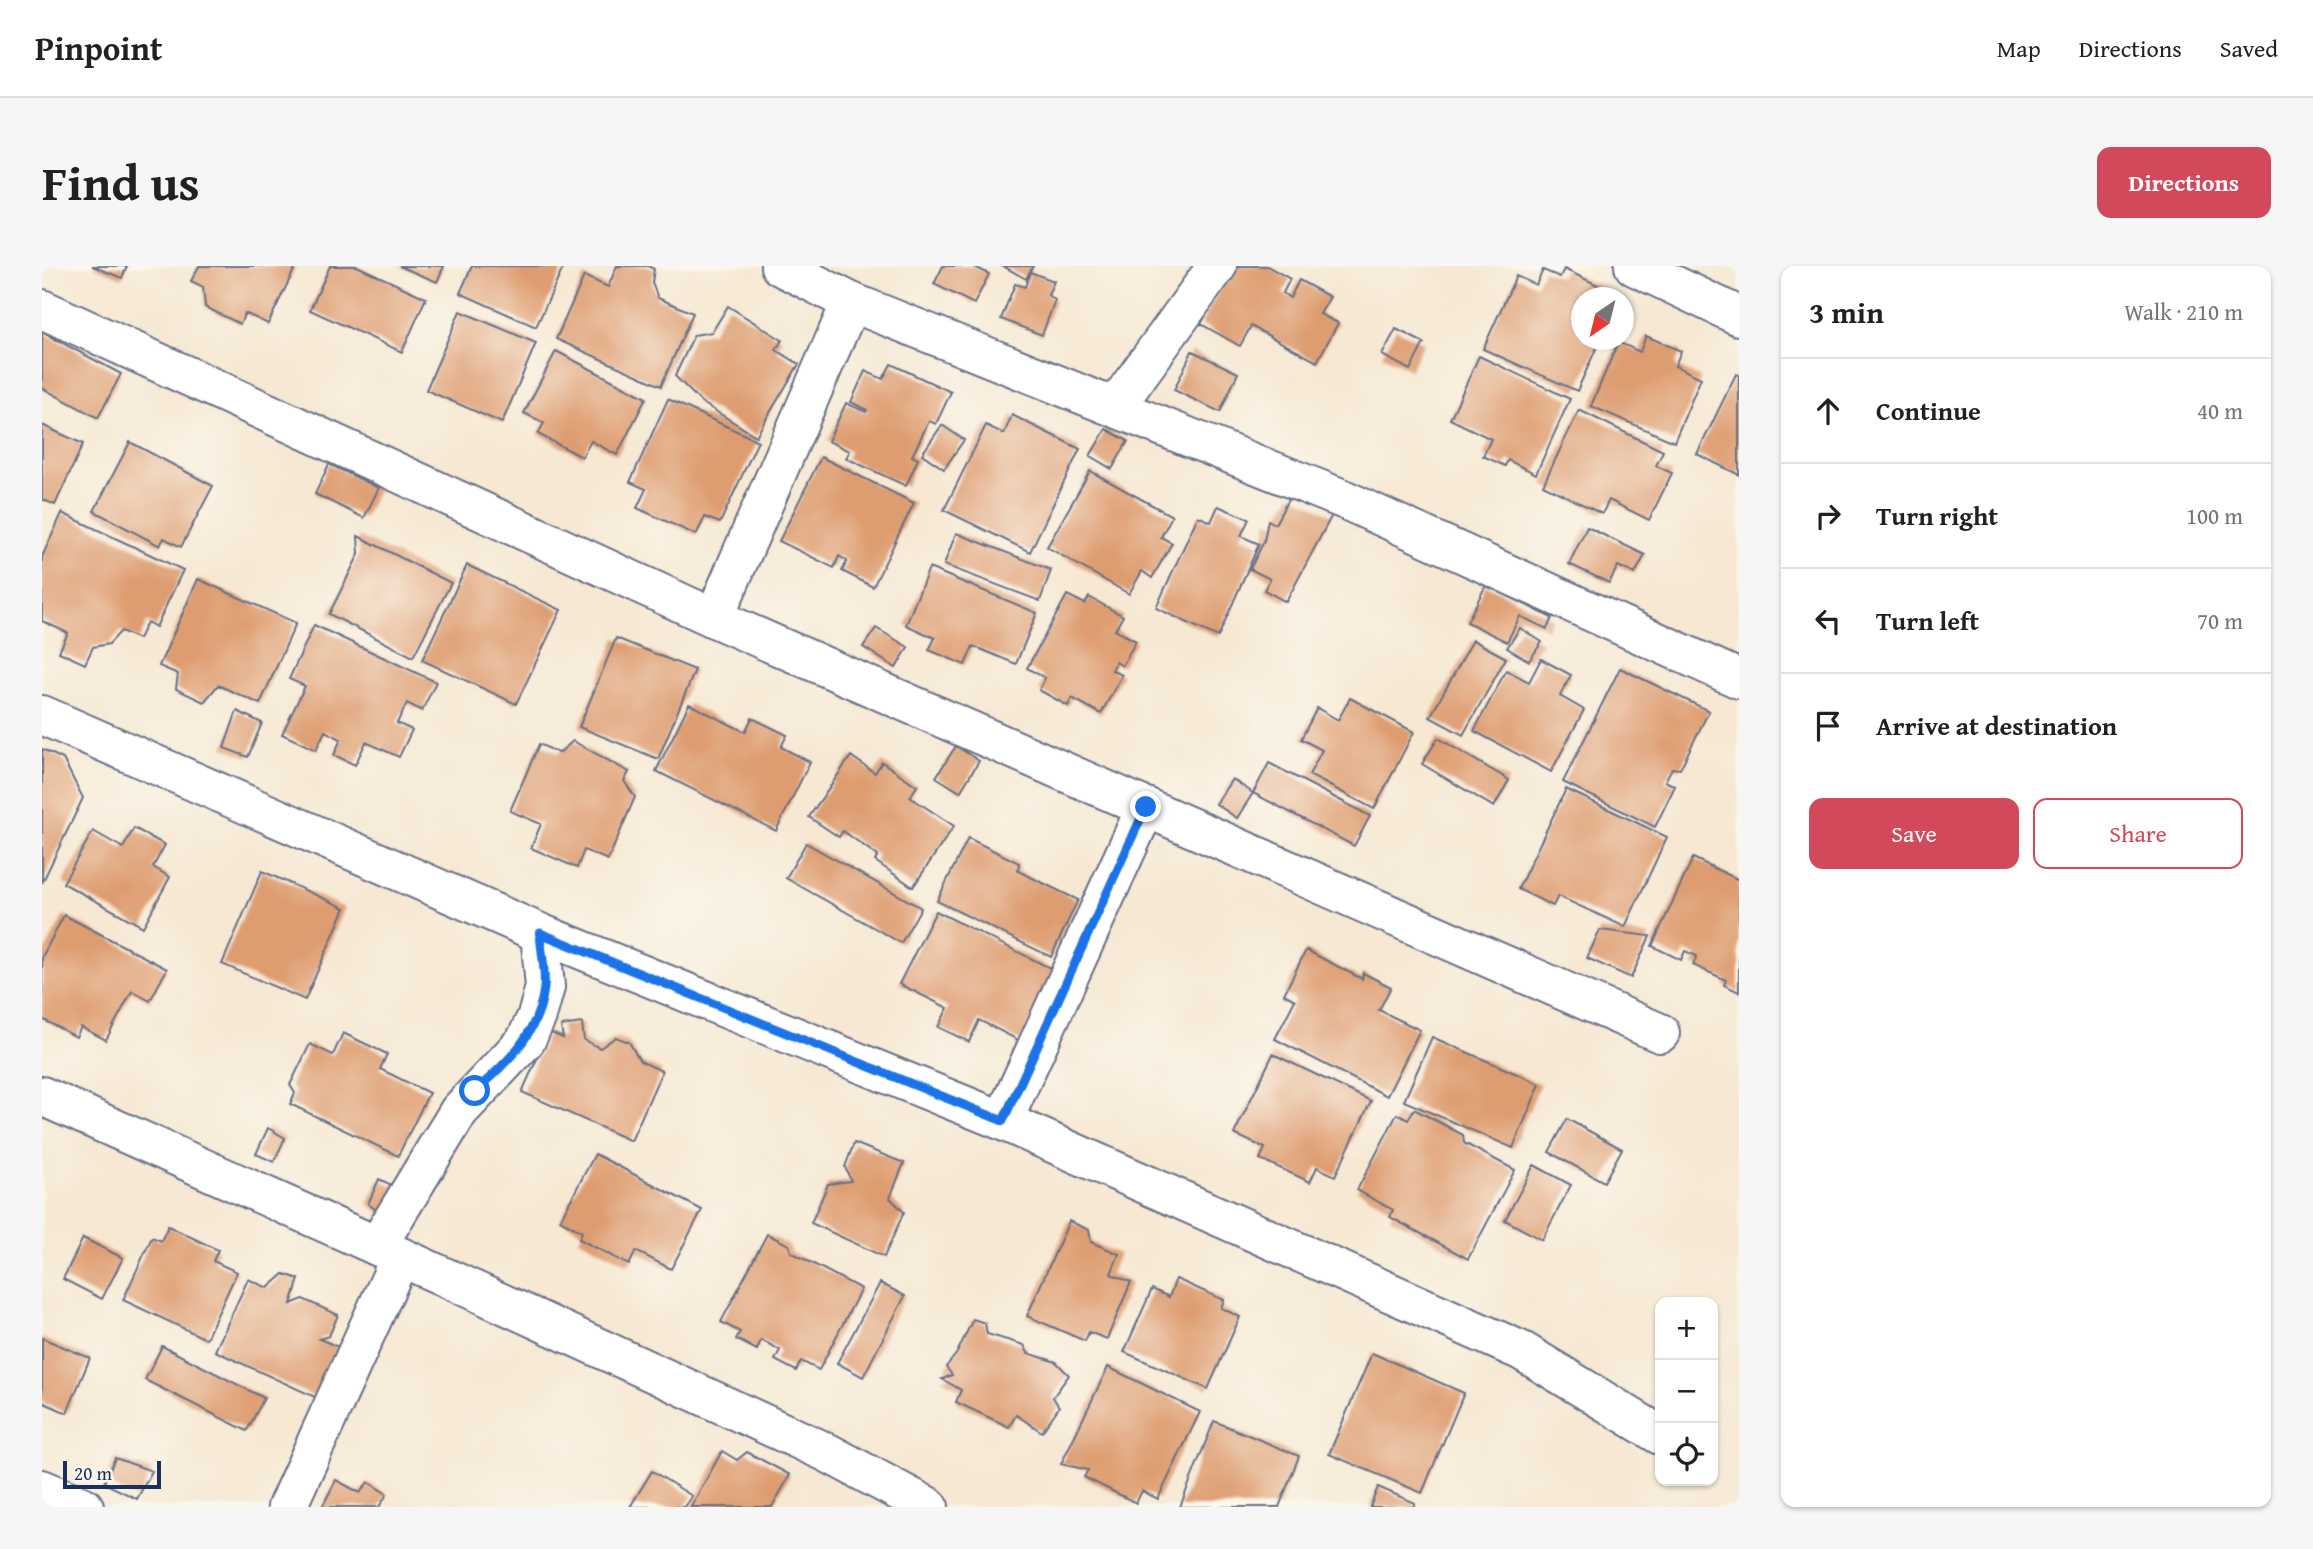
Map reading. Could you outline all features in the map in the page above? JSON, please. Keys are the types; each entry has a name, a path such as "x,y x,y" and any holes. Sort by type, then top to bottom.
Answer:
{"street":[{"path":"780,266 851,302 1343,499 1739,679"},
{"path":"1115,407 1217,266"},
{"path":"1634,266 1739,316"},
{"path":"714,618 851,302"},
{"path":"42,309 714,618 1660,1033"},
{"path":"42,715 540,933 1003,1121 1522,1351 1655,1432"},
{"path":"1003,1121 1146,807"},
{"path":"287,1507 389,1252 459,1111 526,1040 537,1016 545,987 540,933"},
{"path":"42,1096 828,1453 929,1507"},
{"path":"42,1489 84,1507"}],"building":[{"path":"92,266 127,266 122,278"},
{"path":"199,266 296,266 268,324 245,313 240,324 205,307 203,287 191,281"},
{"path":"330,266 357,266 426,298 402,352 310,310"},
{"path":"399,266 444,266 437,282"},
{"path":"472,266 564,266 536,327 460,293"},
{"path":"617,266 648,266 654,269 652,283 658,298 693,313 661,386 556,339 584,276 608,287"},
{"path":"943,266 973,266 989,274 974,304 934,284"},
{"path":"1003,266 1033,266 1026,279"},
{"path":"1232,266 1267,266 1290,279 1283,293 1290,298 1299,280 1330,297 1320,314 1338,323 1317,362 1251,326 1240,346 1201,324"},
{"path":"1564,269 1602,287 1571,287 1571,350 1595,350 1577,391 1483,349 1516,276 1536,285 1543,270 1560,277"},
{"path":"1030,272 1054,281 1048,295 1055,300 1042,335 1001,319 1015,284 1025,287"},
{"path":"728,306 782,340 776,350 799,364 756,436 701,402 675,376 694,335 712,332"},
{"path":"460,311 536,343 502,423 426,390"},
{"path":"1396,329 1424,343 1410,370 1382,355"},
{"path":"42,332 121,374 98,418 42,388"},
{"path":"1646,336 1681,351 1675,366 1701,378 1674,442 1591,406 1615,350 1634,349 1640,352"},
{"path":"556,351 646,398 617,455 591,441 582,457 538,434 544,423 524,413"},
{"path":"1192,351 1238,373 1220,412 1174,390"},
{"path":"1479,356 1570,399 1536,474 1508,460 1505,466 1483,456 1491,439 1450,419"},
{"path":"891,364 951,392 936,424 929,421 912,456 918,459 906,486 846,458 850,451 828,441 846,403 866,412 867,410 851,402 865,371 883,379"},
{"path":"1736,374 1739,375 1739,475 1697,454"},
{"path":"668,399 758,441 720,523 705,517 696,535 637,508 646,489 630,482"},
{"path":"1579,410 1663,451 1656,466 1672,473 1649,520 1609,500 1602,514 1543,485"},
{"path":"1012,415 1080,449 1030,552 944,510 986,425 1004,434"},
{"path":"42,425 83,444 55,505 42,499"},
{"path":"942,425 964,440 944,469 922,454"},
{"path":"1106,429 1128,441 1112,469 1090,456"},
{"path":"130,442 213,486 181,547 164,538 160,546 94,511"},
{"path":"821,457 914,503 873,587 842,571 847,561 839,556 834,568 779,541"},
{"path":"329,464 379,488 364,518 315,494"},
{"path":"1090,471 1172,516 1161,537 1172,543 1152,578 1142,571 1129,594 1047,547"},
{"path":"1291,494 1332,515 1286,602 1264,590 1270,579 1250,569 1264,541 1268,520 1275,524"},
{"path":"1218,506 1249,519 1241,536 1259,544 1218,637 1156,608 1198,516 1211,522"},
{"path":"62,513 183,570 156,627 147,622 139,639 121,631 109,644 93,647 85,664 59,652 68,633 42,621 42,557"},
{"path":"1587,527 1645,555 1635,574 1618,566 1609,583 1569,564"},
{"path":"956,533 1051,570 1040,601 944,565"},
{"path":"358,536 451,583 413,657 329,614 359,554"},
{"path":"467,565 561,610 516,704 422,660"},
{"path":"929,568 1037,613 1016,664 973,646 965,665 929,650 935,638 906,625"},
{"path":"198,579 296,623 260,704 218,685 204,702 176,689 178,674 159,666"},
{"path":"1486,585 1552,618 1547,629 1520,616 1507,642 1467,622"},
{"path":"1067,595 1085,604 1089,597 1123,616 1115,630 1136,641 1122,666 1116,662 1112,670 1122,675 1101,714 1072,698 1068,706 1039,690 1045,678 1027,668"},
{"path":"314,625 436,682 422,711 407,703 397,723 412,730 399,757 366,742 355,765 334,755 341,739 325,731 316,750 282,734 305,686 289,679"},
{"path":"876,628 908,647 896,668 863,647"},
{"path":"1520,628 1542,642 1529,661 1507,648"},
{"path":"616,638 695,670 658,759 579,727"},
{"path":"1473,640 1506,658 1463,735 1430,717"},
{"path":"1541,659 1571,675 1560,696 1584,710 1551,772 1474,731 1506,670 1529,682"},
{"path":"1620,668 1709,711 1680,769 1672,768 1665,781 1675,786 1655,827 1563,782"},
{"path":"1350,698 1414,732 1374,809 1309,775 1322,750 1301,739 1317,708 1338,720"},
{"path":"689,704 745,732 752,718 787,735 781,747 810,762 776,831 656,771"},
{"path":"237,711 262,723 248,757 224,748"},
{"path":"1438,738 1509,780 1494,807 1422,764"},
{"path":"573,741 629,772 624,781 635,797 608,860 584,850 577,868 531,848 541,824 510,811 539,744 559,753"},
{"path":"956,746 979,761 960,792 936,777"},
{"path":"42,749 63,759 83,798 42,883"},
{"path":"851,756 875,773 882,762 917,786 910,797 954,826 913,887 875,861 878,856 843,831 839,837 809,817"},
{"path":"1269,763 1370,816 1354,846 1253,793"},
{"path":"1232,779 1253,793 1237,818 1216,804"},
{"path":"1566,789 1667,837 1625,927 1558,896 1553,906 1518,889"},
{"path":"134,828 165,845 153,867 170,877 143,927 63,883 93,831 123,848"},
{"path":"968,838 1019,863 1018,871 1078,900 1051,957 937,901"},
{"path":"806,843 921,908 901,943 786,878"},
{"path":"1693,858 1739,880 1739,992 1724,985 1726,980 1693,965 1697,956 1685,951 1681,960 1652,946"},
{"path":"262,871 345,908 305,1000 222,964"},
{"path":"936,911 1056,971 1020,1041 979,1020 969,1042 938,1027 948,1008 899,984"},
{"path":"64,915 167,969 150,1001 132,991 106,1040 81,1027 76,1037 42,1019 42,957"},
{"path":"1600,930 1650,936 1631,978 1587,958"},
{"path":"1306,950 1362,979 1363,973 1391,987 1379,1010 1420,1030 1387,1096 1275,1039 1295,1000 1284,994"},
{"path":"582,1023 584,1040 600,1048 616,1037 629,1042 640,1061 662,1071 631,1141 522,1092 549,1032 563,1038 561,1026"},
{"path":"343,1033 387,1054 380,1069 429,1093 398,1156 290,1104 295,1093 290,1085 310,1044 333,1055"},
{"path":"1432,1037 1540,1084 1513,1148 1404,1101"},
{"path":"1273,1054 1371,1101 1335,1176 1317,1167 1310,1182 1260,1159 1265,1148 1234,1134"},
{"path":"1414,1109 1463,1135 1464,1143 1515,1170 1468,1259 1390,1217 1393,1210 1357,1190 1397,1114 1408,1120"},
{"path":"1567,1119 1622,1149 1604,1182 1549,1152"},
{"path":"268,1128 285,1138 274,1162 256,1154"},
{"path":"854,1143 904,1163 890,1198 904,1212 884,1257 811,1223 828,1184 851,1181 845,1167"},
{"path":"595,1154 702,1210 671,1269 636,1251 629,1265 579,1239 582,1232 560,1220"},
{"path":"1534,1165 1571,1185 1542,1240 1505,1220"},
{"path":"379,1179 399,1189 385,1216 368,1204"},
{"path":"1069,1221 1089,1230 1091,1242 1119,1254 1111,1274 1131,1282 1107,1339 1089,1332 1085,1341 1027,1316"},
{"path":"168,1226 218,1250 213,1261 237,1272 206,1339 123,1300 152,1237 161,1241"},
{"path":"767,1234 789,1245 791,1252 861,1289 819,1370 801,1361 796,1371 775,1360 780,1350 761,1340 757,1350 736,1339 740,1332 721,1322"},
{"path":"83,1238 123,1258 102,1299 63,1279"},
{"path":"284,1274 299,1279 291,1304 303,1299 338,1315 329,1336 319,1339 341,1348 317,1398 215,1351 248,1279 268,1288"},
{"path":"1176,1279 1224,1300 1221,1308 1240,1317 1208,1389 1124,1352 1152,1289 1169,1297"},
{"path":"880,1283 905,1296 863,1377 837,1363"},
{"path":"973,1319 985,1323 987,1334 1024,1345 1028,1353 1056,1362 1069,1375 1053,1397 1059,1407 1042,1432 1016,1415 1009,1427 956,1402 961,1390 942,1379 952,1375 946,1367 957,1353"},
{"path":"42,1338 90,1358 67,1413 42,1402"},
{"path":"162,1346 264,1398 247,1431 145,1380"},
{"path":"1372,1353 1464,1393 1422,1493 1329,1454"},
{"path":"1108,1367 1200,1412 1158,1499 1142,1491 1136,1503 1084,1477 1088,1470 1061,1464"},
{"path":"1214,1421 1299,1456 1279,1507 1180,1507"},
{"path":"722,1451 737,1460 747,1452 790,1475 772,1507 691,1507"},
{"path":"115,1458 152,1471 137,1499 104,1483"},
{"path":"652,1471 692,1496 685,1507 630,1507"},
{"path":"336,1480 360,1493 368,1482 387,1494 379,1507 322,1507"},
{"path":"1378,1487 1415,1503 1413,1507 1370,1507"}],"route":[{"path":"475,1091 526,1040 537,1016 545,987 540,933 1003,1121 1146,807"}]}
